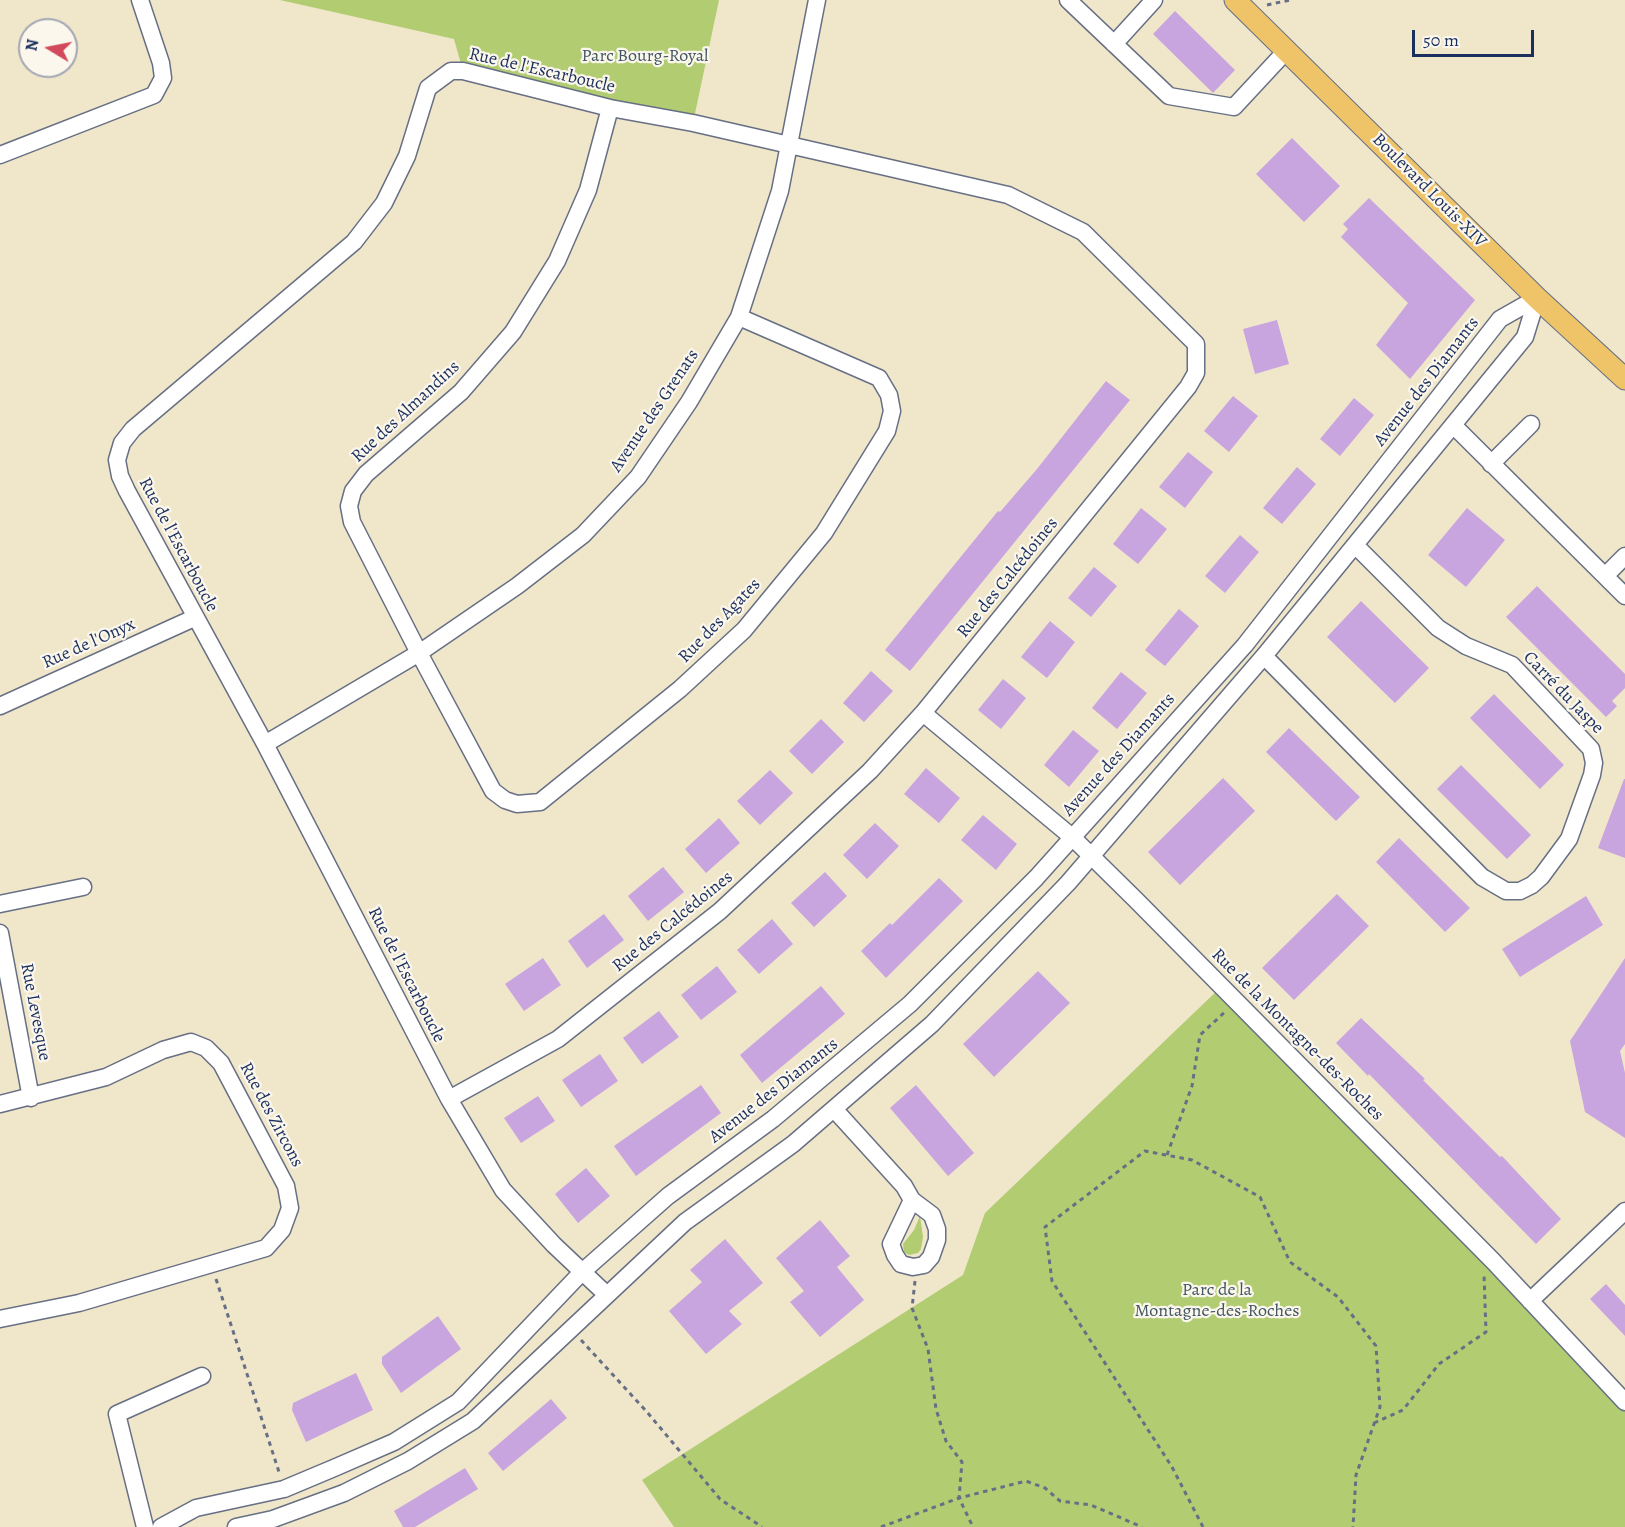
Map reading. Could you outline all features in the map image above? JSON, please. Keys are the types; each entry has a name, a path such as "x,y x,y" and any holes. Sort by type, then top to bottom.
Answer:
{"main road":[{"name":"Boulevard Louis-XIV","path":"1235,0 1537,298 1625,380"}],"street":[{"path":"0,155 154,95 163,78 161,63 140,0"},
{"name":"Avenue des Grenats","path":"265,744 419,653 517,586 583,535 638,477 689,402 739,317 780,191 817,0"},
{"path":"1068,0 1169,96 1234,107 1286,51"},
{"path":"1114,44 1154,0"},
{"name":"Rue de l'Escarboucle","path":"607,1295 503,1190 449,1100 265,744 194,618 120,476 117,460 122,443 133,429 354,242 384,203 407,156 428,88 451,71 462,71 610,108 789,145"},
{"name":"Rue des Almandins","path":"419,653 352,522 349,506 353,491 366,474 461,392 513,332 557,261 588,190 610,108"},
{"name":"Rue des Calcédoines","path":"449,1100 558,1039 720,911 870,771 923,714 1188,387 1196,373 1198,357 1196,344 1083,232 1045,211 1008,195 789,145"},
{"path":"236,1527 274,1523 355,1488 408,1461 473,1420 685,1222 793,1144 932,1024 1091,856 1264,656 1525,337 1537,298"},
{"name":"Avenue des Diamants","path":"162,1527 196,1509 284,1489 394,1442 458,1402 582,1272 669,1196 773,1119 844,1062 910,1004 966,951 1245,645 1500,320 1537,298"},
{"name":"Rue des Agates","path":"419,653 493,791 517,804 529,805 540,802 680,689 744,630 824,533 887,431 892,411 889,394 879,378 739,317"},
{"path":"1491,464 1531,424"},
{"path":"1453,425 1625,596"},
{"name":"Carré du Jaspe","path":"1264,656 1482,877 1506,891 1520,891 1541,877 1569,839 1592,775 1594,763 1591,749 1512,665 1466,646 1438,628 1354,545"},
{"path":"1605,576 1625,556"},
{"name":"Rue de l'Onyx","path":"0,706 194,618"},
{"name":"Rue de la Montagne-des-Roches","path":"923,714 1072,837 1493,1262 1625,1402"},
{"path":"0,904 83,887"},
{"name":"Rue Levesque","path":"0,933 31,1098"},
{"name":"Rue des Zircons","path":"0,1104 31,1098 106,1077 163,1050 191,1042 206,1048 221,1063 286,1186 290,1208 282,1230 267,1248 79,1303 0,1319"},
{"path":"834,1109 904,1186 912,1200 932,1215 937,1229 931,1257 924,1265 913,1267 901,1264 891,1244 912,1200"},
{"path":"1530,1301 1625,1210"},
{"path":"145,1527 117,1414 202,1376"},
{"path":"264,1494 274,1523"}],"path":[{"path":"1167,1155 1192,1086 1200,1035 1236,1001"},
{"path":"1203,1527 1172,1467 1052,1281 1045,1227 1145,1150 1192,1160 1260,1197 1290,1262 1338,1296 1376,1346 1380,1407 1356,1475 1353,1527"},
{"path":"1374,1423 1403,1410 1439,1364 1486,1332 1484,1271 1493,1262"},
{"path":"212,1265 284,1489"},
{"path":"913,1267 916,1287 912,1308 928,1349 936,1409 946,1441 962,1462 959,1498 973,1527"},
{"path":"570,1329 647,1412 720,1499 762,1527"},
{"path":"881,1527 959,1498 1026,1481 1045,1488 1060,1501 1091,1505 1142,1527"}],"green space":[{"name":"Parc Bourg-Royal","path":"280,0 719,0 693,123 463,71 454,39"},
{"name":"Parc de la Montagne-des-Roches","path":"1222,986 1625,1402 1625,1527 674,1527 642,1480 963,1275 985,1213"},
{"path":"920,1216 923,1237 921,1249 918,1253 909,1255 904,1252 903,1244 914,1230"}],"building":[{"path":"1175,11 1235,70 1213,93 1153,34"},
{"path":"1292,138 1340,186 1304,222 1256,174"},
{"path":"1369,198 1475,300 1410,379 1376,345 1408,303 1341,237 1348,229 1343,224"},
{"path":"1277,320 1289,364 1255,374 1243,329"},
{"path":"1106,381 1130,400 910,671 885,650 998,511 1000,512 1037,469"},
{"path":"1233,396 1258,416 1229,452 1204,431"},
{"path":"1354,398 1374,415 1340,456 1320,439"},
{"path":"1188,452 1213,472 1185,508 1159,487"},
{"path":"1297,467 1316,484 1282,524 1263,508"},
{"path":"1141,508 1167,529 1138,564 1113,544"},
{"path":"1467,508 1505,540 1466,587 1428,555"},
{"path":"1240,535 1259,552 1225,593 1205,576"},
{"path":"1094,567 1117,586 1091,617 1068,598"},
{"path":"1537,586 1625,674 1625,688 1612,701 1617,706 1606,717 1506,617"},
{"path":"1361,601 1429,668 1395,703 1327,637"},
{"path":"1179,609 1199,626 1165,666 1145,650"},
{"path":"1050,621 1075,642 1047,678 1021,657"},
{"path":"871,671 893,691 864,722 843,703"},
{"path":"1121,672 1147,693 1117,729 1092,708"},
{"path":"1003,679 1026,698 1001,729 978,710"},
{"path":"1494,694 1564,765 1540,789 1470,718"},
{"path":"821,719 844,742 812,774 789,751"},
{"path":"1289,728 1360,797 1336,821 1266,752"},
{"path":"1073,730 1099,751 1069,787 1044,765"},
{"path":"1461,765 1531,835 1507,859 1437,789"},
{"path":"926,768 960,798 939,823 904,794"},
{"path":"770,770 793,793 760,825 737,801"},
{"path":"1223,778 1255,811 1180,885 1148,852"},
{"path":"1625,779 1625,858 1598,848"},
{"path":"983,815 1017,844 996,870 961,840"},
{"path":"719,818 740,843 706,873 685,849"},
{"path":"875,823 899,846 867,879 843,855"},
{"path":"1399,838 1470,908 1445,932 1376,862"},
{"path":"663,867 684,892 648,921 628,896"},
{"path":"825,872 847,896 814,927 791,903"},
{"path":"939,878 963,901 886,978 861,951 890,923 892,925"},
{"path":"1337,894 1369,926 1294,1000 1262,968"},
{"path":"1586,896 1603,925 1520,977 1502,949"},
{"path":"604,914 624,940 587,968 568,941"},
{"path":"772,919 793,944 759,974 737,950"},
{"path":"543,958 561,985 524,1011 505,984"},
{"path":"1625,958 1625,1044 1620,1051 1625,1073 1625,1138 1585,1112 1570,1041"},
{"path":"717,966 737,992 701,1020 681,995"},
{"path":"1038,971 1070,1003 994,1077 963,1044"},
{"path":"821,986 845,1014 762,1083 740,1055"},
{"path":"659,1011 679,1037 642,1064 623,1038"},
{"path":"1361,1018 1425,1079 1423,1080 1500,1157 1502,1156 1561,1219 1536,1244 1336,1043"},
{"path":"600,1054 618,1081 581,1107 562,1080"},
{"path":"701,1085 721,1113 636,1176 614,1146"},
{"path":"916,1085 974,1153 948,1176 890,1108"},
{"path":"538,1096 555,1121 521,1143 504,1118"},
{"path":"586,1168 610,1196 578,1223 555,1194"},
{"path":"820,1220 850,1256 837,1267 864,1300 820,1337 790,1302 804,1291 776,1258"},
{"path":"725,1239 763,1283 729,1311 742,1324 706,1354 669,1311 702,1282 690,1270"},
{"path":"1606,1284 1625,1305 1625,1336 1590,1299"},
{"path":"438,1316 461,1349 401,1393 382,1364 382,1357"},
{"path":"356,1373 373,1410 306,1442 292,1410 293,1403"},
{"path":"551,1399 567,1418 503,1471 488,1453"},
{"path":"465,1468 478,1489 415,1527 403,1527 394,1511"}]}
